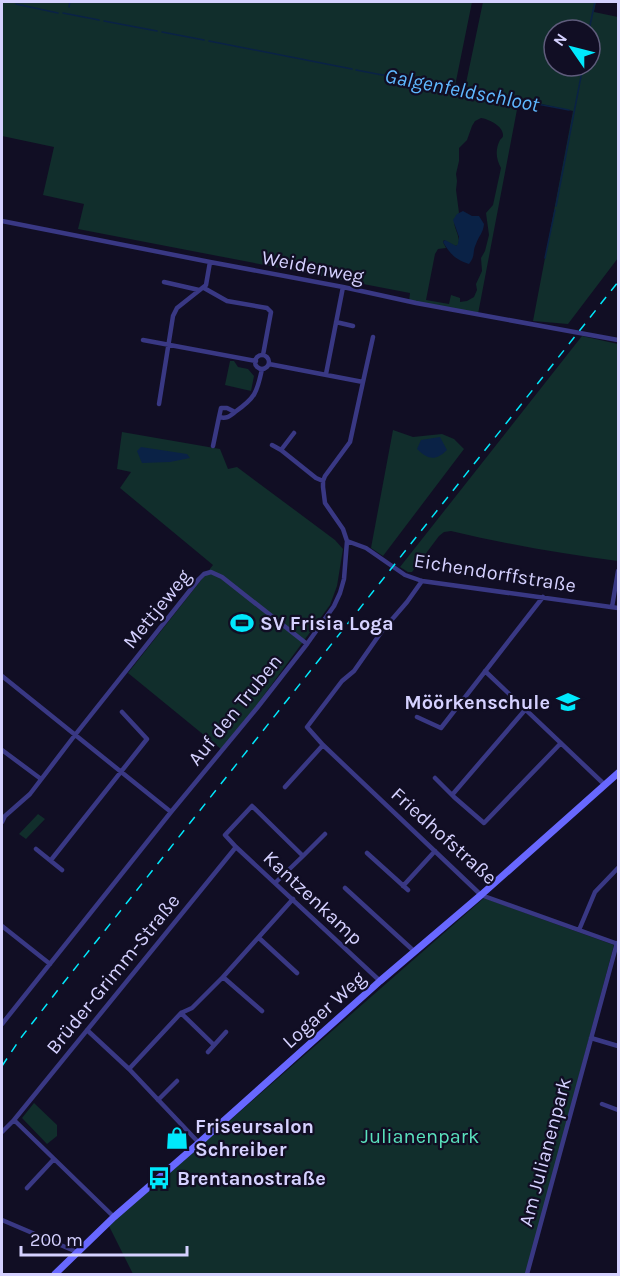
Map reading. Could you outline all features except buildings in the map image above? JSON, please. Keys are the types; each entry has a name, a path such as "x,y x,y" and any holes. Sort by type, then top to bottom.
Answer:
{"street":[{"name":"Weidenweg","path":"2,221 344,287 409,302 618,340"},
{"path":"159,404 172,316 177,308 206,285 210,262"},
{"path":"164,282 202,289 227,301 270,309 263,355"},
{"path":"326,374 344,287"},
{"path":"336,322 353,326"},
{"path":"347,542 343,529 325,503 323,481 351,442 373,337"},
{"path":"143,340 256,361"},
{"path":"263,355 268,358 269,364 267,368 262,369 257,367 256,361 263,355"},
{"path":"269,364 363,382"},
{"path":"219,417 230,417 256,393 262,369"},
{"path":"213,446 221,408 235,412"},
{"path":"281,450 294,433"},
{"path":"272,445 323,481"},
{"name":"Eichendorffstraße","path":"347,542 366,548 405,575 422,581 618,608"},
{"name":"Auf den Truben","path":"2,1024 257,708 330,612 340,593 347,542"},
{"path":"612,607 618,571"},
{"name":"Mettjeweg","path":"75,735 204,574 211,572 222,577 307,644"},
{"name":"Friedhofstraße","path":"422,581 354,671 342,681 307,726 323,745 481,895 618,944"},
{"path":"417,717 441,728 543,597"},
{"path":"485,671 605,785"},
{"path":"2,675 171,812"},
{"path":"452,795 525,710"},
{"path":"122,712 130,723 153,744"},
{"path":"2,822 5,816 30,794 75,735"},
{"path":"51,860 147,739"},
{"path":"435,778 484,823 561,743"},
{"path":"285,787 323,745"},
{"path":"2,750 41,780"},
{"name":"Logaer Weg","path":"55,1275 114,1217 618,774"},
{"name":"Kantzenkamp","path":"303,856 252,806 225,835 380,981"},
{"path":"275,883 325,834"},
{"name":"Brüder-Grimm-Straße","path":"2,1132 236,847"},
{"path":"36,849 62,870"},
{"path":"403,886 435,852"},
{"path":"367,853 408,890"},
{"path":"579,930 595,892 618,868"},
{"path":"345,888 415,952"},
{"path":"129,1069 181,1013 192,1008 223,977 293,899"},
{"path":"2,926 50,964"},
{"path":"259,938 297,973"},
{"name":"Am Julianenpark","path":"527,1275 618,944"},
{"path":"223,977 262,1011"},
{"path":"181,1013 214,1045"},
{"path":"87,1030 129,1069 199,1143"},
{"path":"208,1052 226,1032"},
{"path":"591,1038 618,1046"},
{"path":"158,1100 177,1081"},
{"path":"602,1104 618,1110"},
{"path":"14,1120 114,1217"},
{"path":"27,1188 54,1159"},
{"path":"2,1220 77,1252"}],"green space":[{"path":"2,2 472,2 455,86 465,88 483,2 596,2 594,12 618,17 618,258 568,324 533,321 573,111 519,99 478,314 409,302 410,293 78,229 84,204 43,195 54,147 2,136","holes":["481,118 491,121 503,132 497,151 501,168 493,205 486,213 489,235 481,258 482,271 476,284 477,290 474,297 467,301 460,302 460,298 451,295 449,304 426,300 435,254 438,249 446,248 444,240 455,246 459,241 454,223 459,213 456,190 459,148 467,140 475,121"]},
{"path":"582,336 618,344 618,561 534,548 451,531 439,536 412,572 400,567"},
{"path":"230,361 234,361 238,367 248,369 254,376 251,391 225,385"},
{"path":"393,430 413,437 442,434 454,439 464,449 383,556 371,548"},
{"name":"SV Frisia Loga","path":"122,432 220,449 228,469 237,467 335,540 343,549 337,586 330,605 256,706 221,749 128,673 213,565 120,488 131,472 117,469"},
{"path":"38,814 45,819 26,839 19,834"},
{"name":"Julianenpark","path":"484,898 614,945 526,1274 133,1274 109,1226"},
{"path":"34,1103 57,1125 57,1136 47,1144 22,1118"}],"water":[{"path":"463,211 472,216 479,216 484,224 469,264 454,256 443,242 445,240 456,246 458,244 459,237 453,220"},
{"path":"440,437 447,450 439,456 428,457 417,449 421,440"},
{"path":"141,447 187,454 190,458 170,462 142,463 137,451"}],"waterway":[{"path":"69,7 70,2"},
{"name":"Galgenfeldschloot","path":"592,18 595,2"},
{"path":"16,4 58,13"},
{"name":"Galgenfeldschloot","path":"63,13 99,20"},
{"name":"Galgenfeldschloot","path":"104,21 157,31"},
{"name":"Galgenfeldschloot","path":"162,32 204,40"},
{"name":"Galgenfeldschloot","path":"209,41 352,69"},
{"name":"Galgenfeldschloot","path":"356,70 569,110"},
{"path":"556,206 581,78"},
{"path":"545,258 555,210"}],"railway":[{"path":"2,1066 61,986 618,282"}],"place":[{"name":"SV Frisia Loga","path":"242,623"},
{"name":"Möörkenschule","path":"568,702"},
{"name":"Friseursalon Schreiber","path":"177,1138"},
{"name":"Brentanostraße","path":"159,1178"}]}
